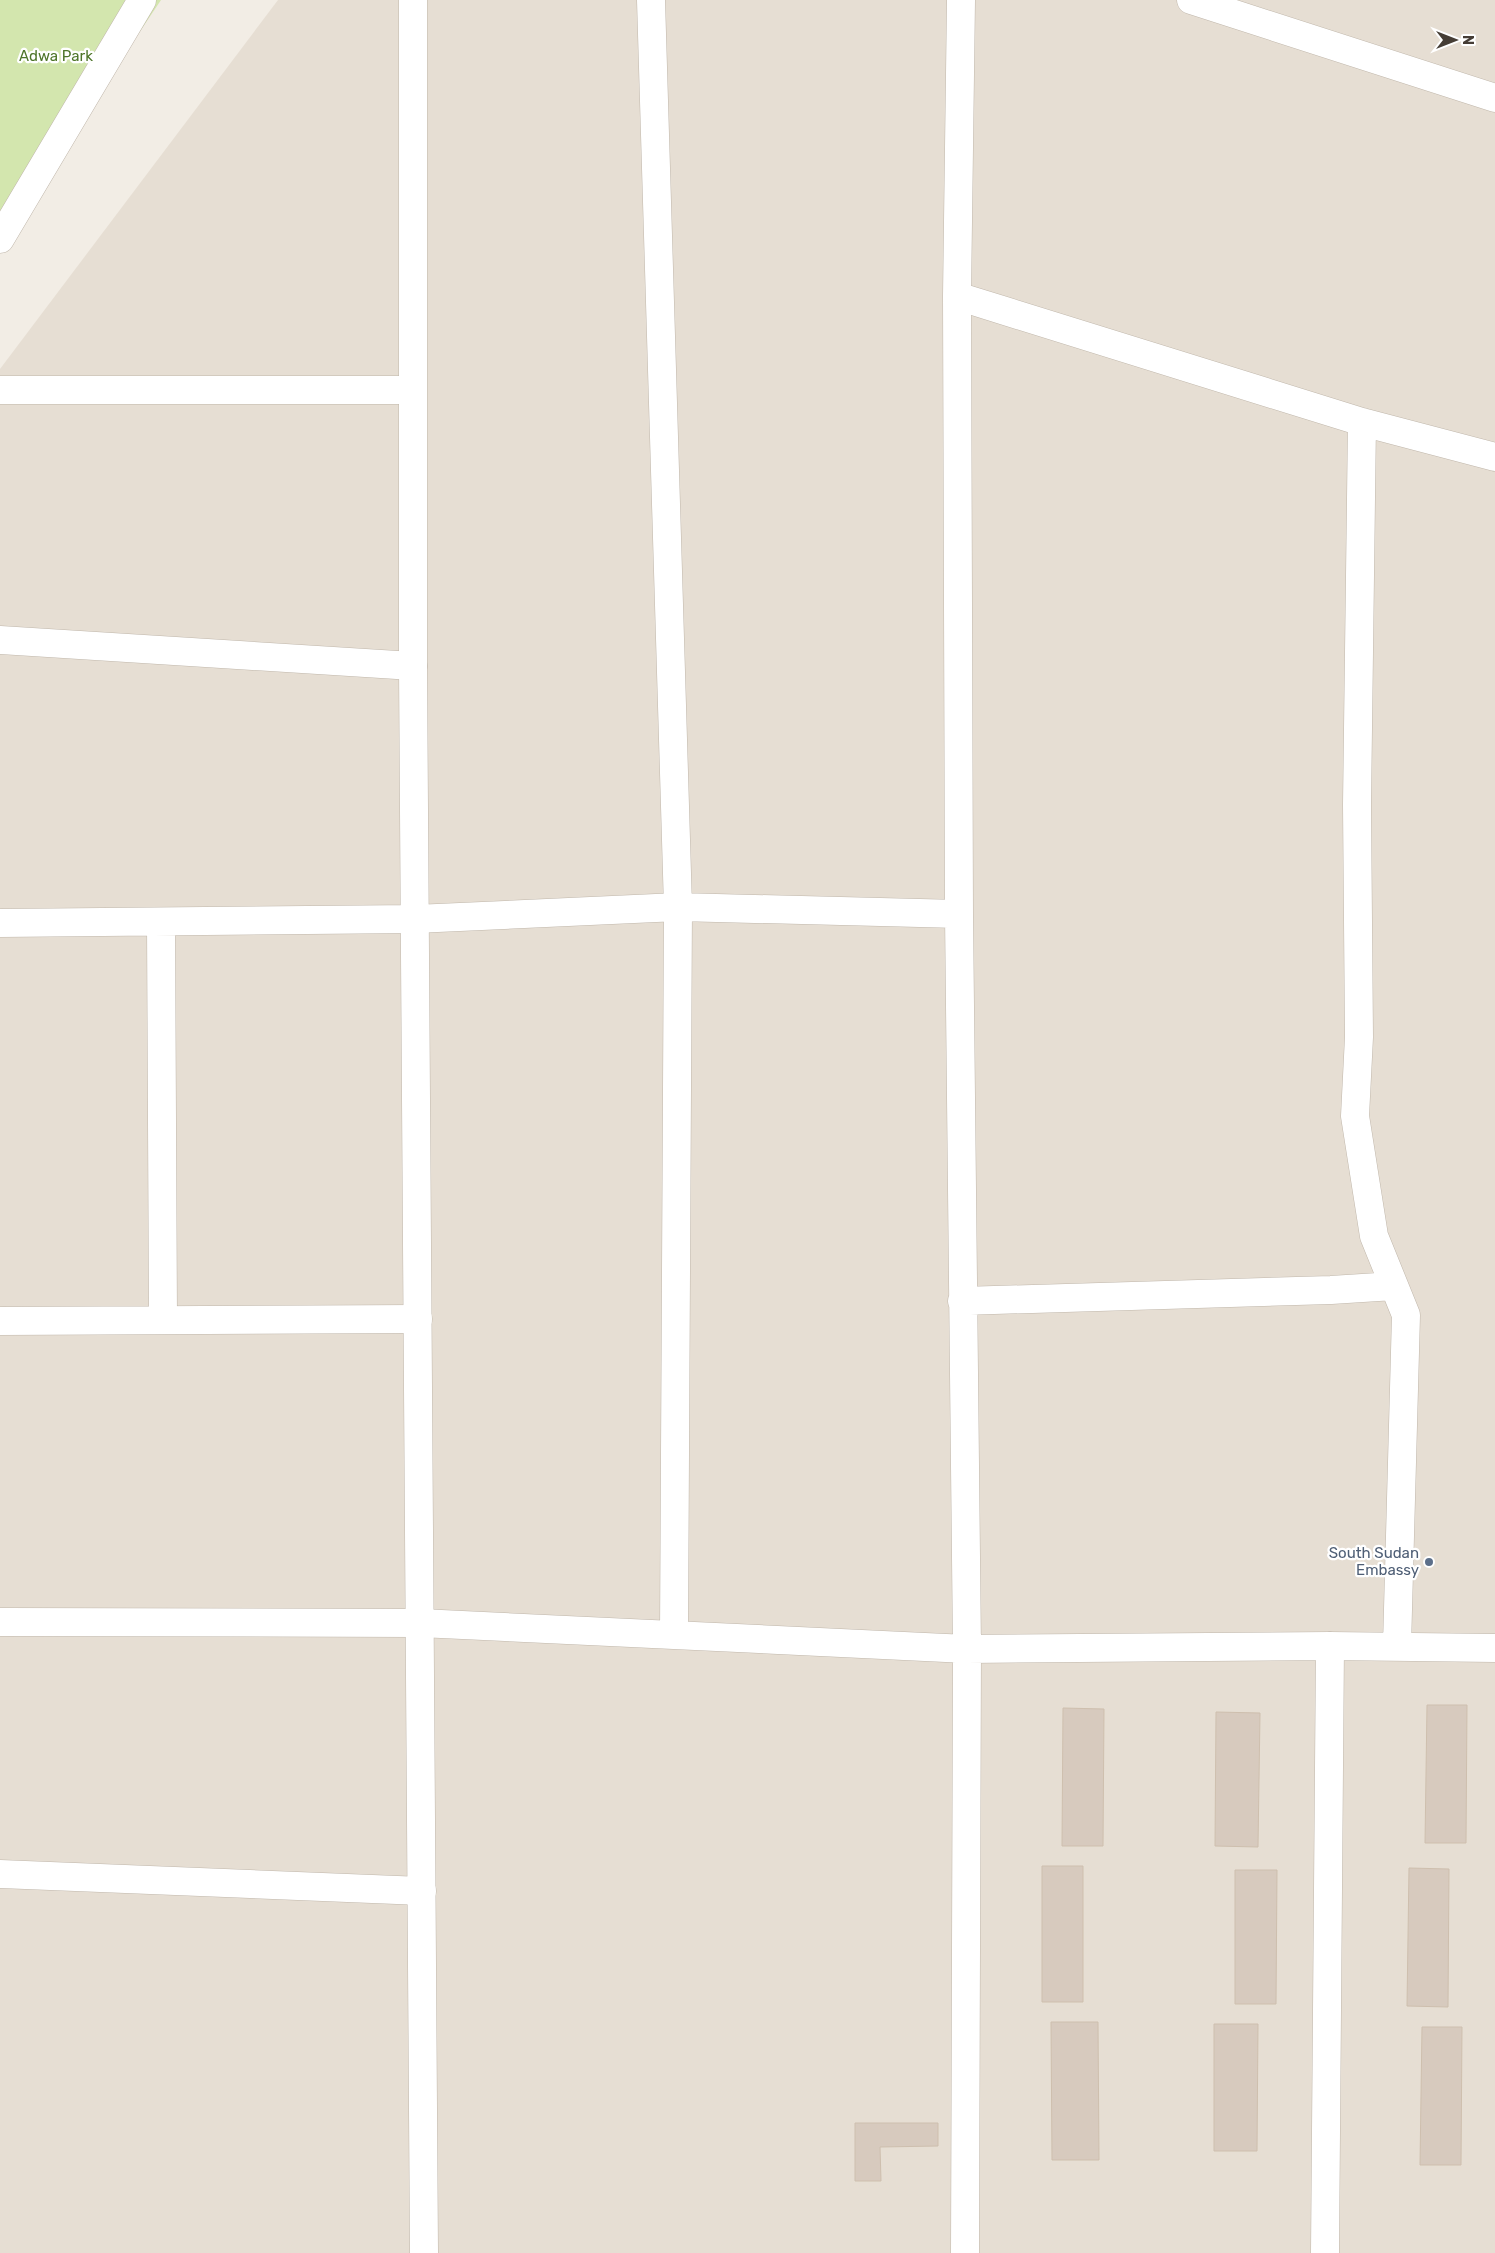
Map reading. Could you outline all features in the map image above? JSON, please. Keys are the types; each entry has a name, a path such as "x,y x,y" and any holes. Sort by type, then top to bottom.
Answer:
{"street":[{"path":"0,239 142,0"},
{"path":"413,0 413,666 424,2253"},
{"path":"652,0 678,908 674,1635"},
{"path":"961,0 957,296 959,914 967,1649 965,2253"},
{"path":"1191,0 1495,98"},
{"path":"957,296 1362,422 1495,458"},
{"path":"0,390 412,390"},
{"path":"1362,422 1357,805 1359,1037 1355,1116 1374,1236 1406,1316 1398,1646"},
{"path":"0,640 413,666"},
{"path":"0,923 415,919 678,908 959,914"},
{"path":"161,922 163,1320"},
{"path":"962,1301 1394,1286"},
{"path":"0,1321 418,1319"},
{"path":"0,1622 420,1624 967,1649 1330,1646 1495,1648"},
{"path":"1325,2253 1330,1646"},
{"path":"0,1874 422,1891"}],"shaded area":[{"path":"278,0 1495,0 1495,2253 0,2253 0,369"}],"green space":[{"name":"Adwa Park","path":"0,0 161,0 0,240"}],"building":[{"path":"1427,1705 1467,1705 1466,1843 1425,1843"},
{"path":"1063,1708 1104,1709 1103,1846 1062,1846"},
{"path":"1216,1712 1260,1713 1258,1847 1215,1846"},
{"path":"1042,1866 1083,1866 1083,2002 1042,2002"},
{"path":"1409,1868 1449,1869 1448,2007 1407,2006"},
{"path":"1235,1870 1277,1870 1276,2004 1235,2004"},
{"path":"1051,2022 1098,2022 1099,2160 1052,2160"},
{"path":"1214,2024 1258,2024 1257,2151 1214,2151"},
{"path":"1422,2027 1462,2027 1461,2165 1420,2165"},
{"path":"855,2123 938,2123 938,2146 880,2147 881,2181 855,2181"}],"place":[{"name":"South Sudan Embassy","path":"1429,1562"}]}
